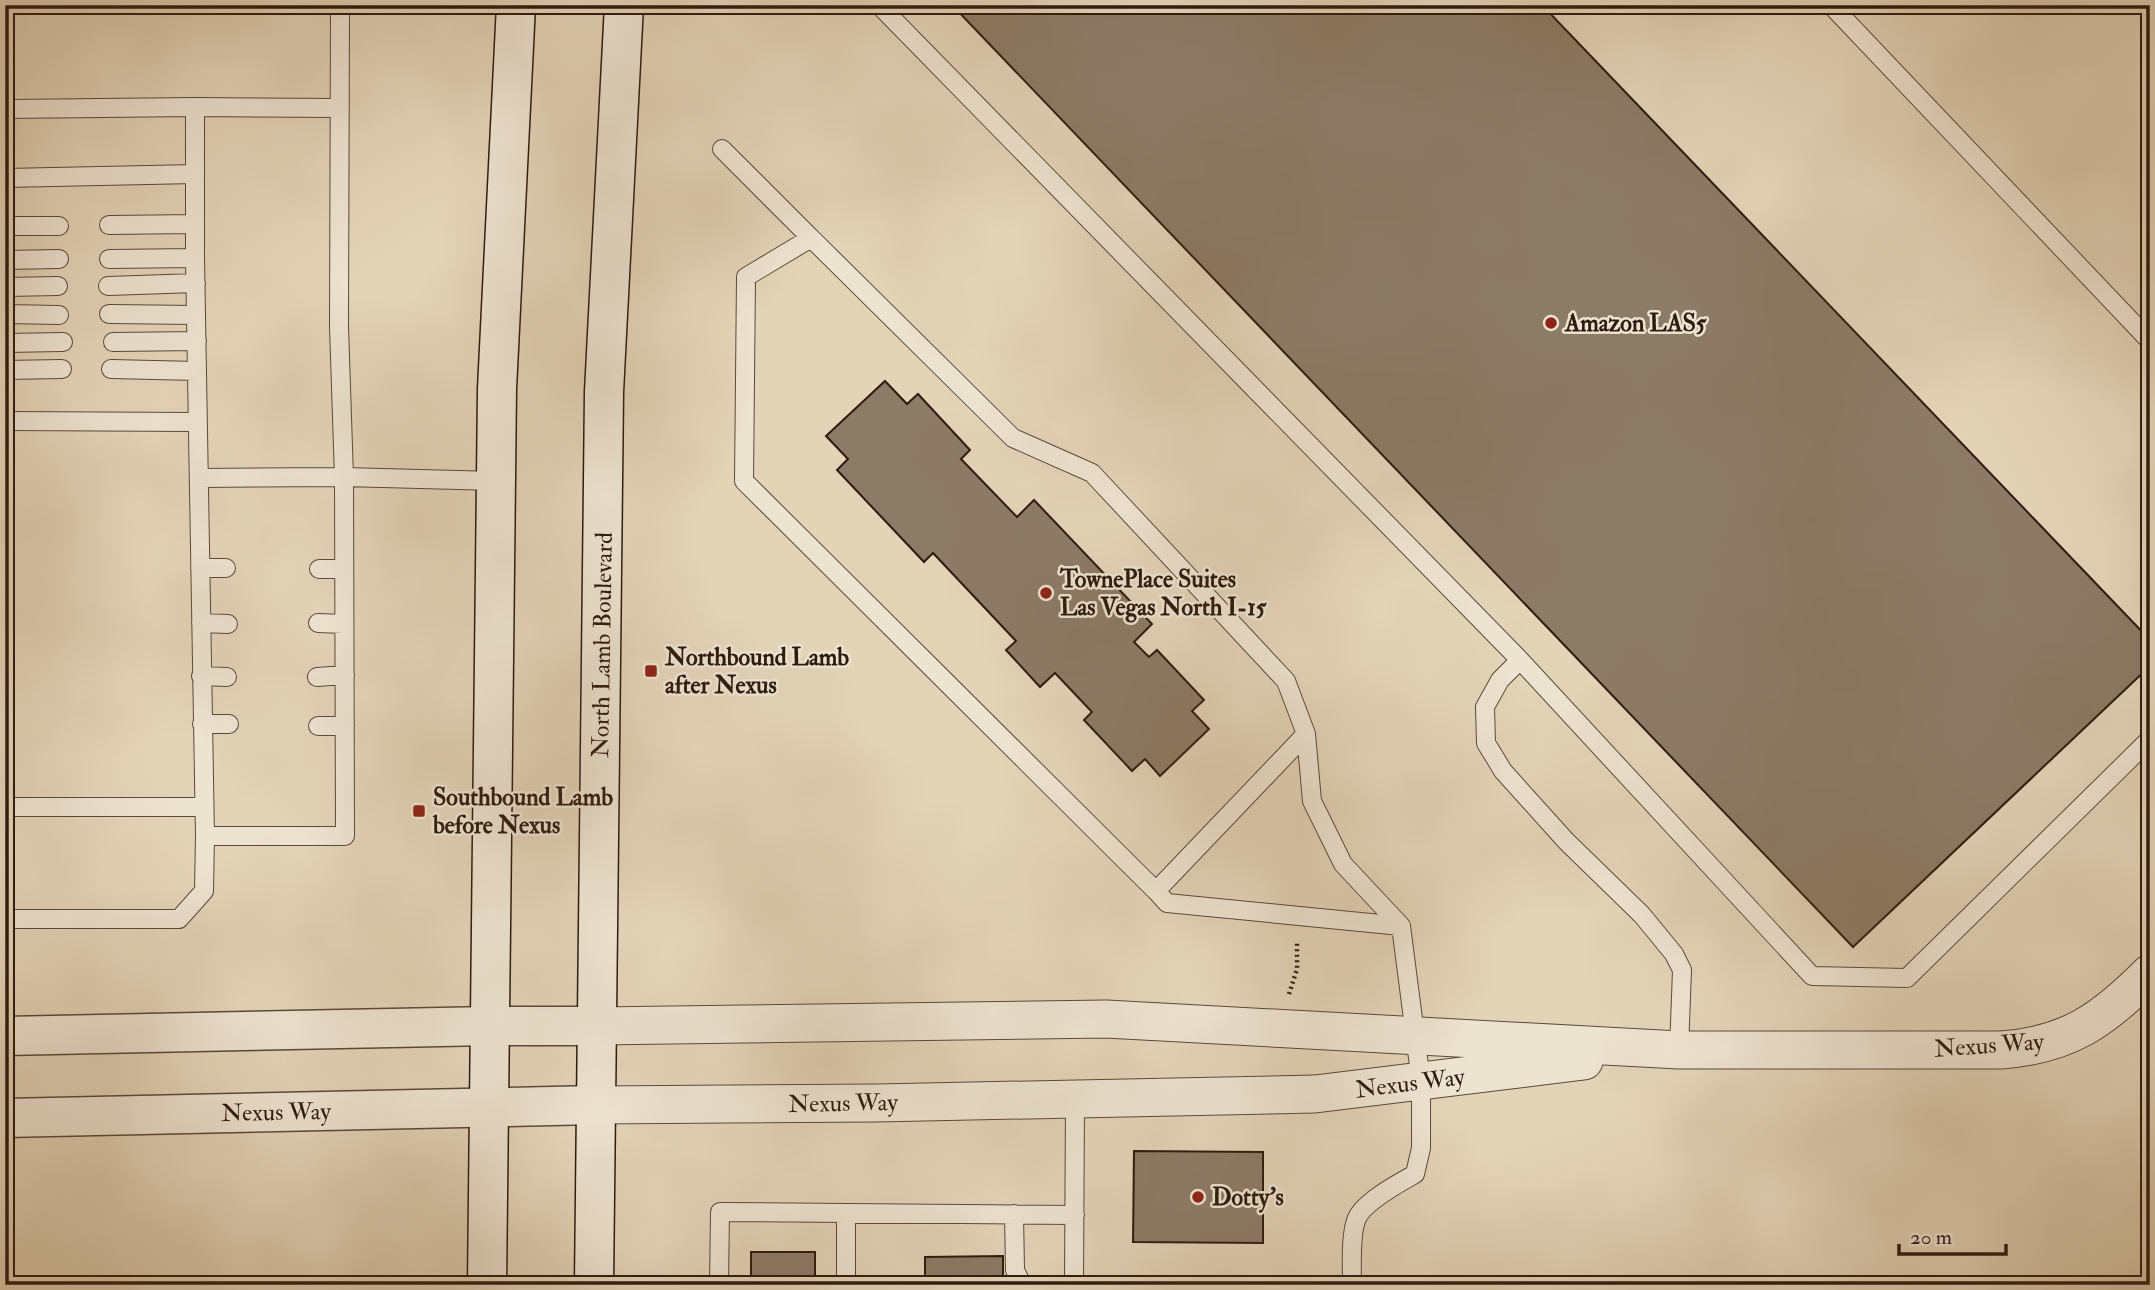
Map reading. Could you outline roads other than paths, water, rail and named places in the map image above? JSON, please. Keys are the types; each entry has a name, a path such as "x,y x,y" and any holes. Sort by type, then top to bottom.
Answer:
{"main road":[{"path":"487,1285 497,389 516,5"},
{"name":"North Lamb Boulevard","path":"594,1285 604,392 624,5"},
{"name":"Nexus Way","path":"5,1036 597,1027"},
{"name":"Nexus Way","path":"5,1118 596,1105"}],"street":[{"name":"Nexus Way","path":"597,1027 1106,1019 1679,1050 2001,1050 2025,1048 2058,1040 2084,1028 2150,973"},
{"name":"Nexus Way","path":"596,1105 1315,1094 1679,1050"}],"lane":[{"path":"205,836 345,836 344,477 339,327 340,5"},
{"path":"879,5 1520,660 1812,976 1908,978 2150,739"},
{"path":"1831,5 2150,341"},
{"path":"5,919 179,919 204,891 195,107"},
{"path":"5,109 340,108"},
{"path":"722,149 1013,438 1092,473 1286,681 1306,734 1312,801 1343,864 1401,926 1421,1081 1420,1148 1415,1174 1380,1194 1357,1217 1352,1249 1352,1285"},
{"path":"5,177 195,174"},
{"path":"109,225 195,224"},
{"path":"5,226 59,226"},
{"path":"811,238 746,277 744,481 1167,902 1401,926"},
{"path":"109,259 195,258"},
{"path":"5,260 59,259"},
{"path":"108,286 196,283"},
{"path":"5,287 58,286"},
{"path":"5,314 59,315"},
{"path":"109,314 196,315"},
{"path":"113,342 197,341"},
{"path":"5,343 63,342"},
{"path":"5,370 62,369"},
{"path":"111,369 197,371"},
{"path":"5,421 198,422"},
{"path":"199,478 344,477 496,481"},
{"path":"200,568 226,568"},
{"path":"319,569 344,569"},
{"path":"201,623 228,624"},
{"path":"318,623 344,624"},
{"path":"1520,660 1500,680 1485,707 1486,743 1503,771 1566,841 1642,915 1674,954 1682,970 1679,1050"},
{"path":"201,676 227,677"},
{"path":"317,677 345,676"},
{"path":"202,724 229,724"},
{"path":"318,726 345,726"},
{"path":"1156,891 1306,734"},
{"path":"5,807 204,807"},
{"path":"1074,1285 1075,1099"},
{"path":"719,1285 720,1212 1074,1215"},
{"path":"846,1214 846,1285"},
{"path":"1014,1214 1015,1270 1022,1285"}],"place":[{"name":"Amazon LAS5","path":"1551,323"},
{"name":"TownePlace Suites Las Vegas North I-15","path":"1046,593"},
{"name":"Northbound Lamb after Nexus","path":"651,671"},
{"name":"Southbound Lamb before Nexus","path":"419,811"},
{"name":"Dotty's","path":"1198,1197"}]}
